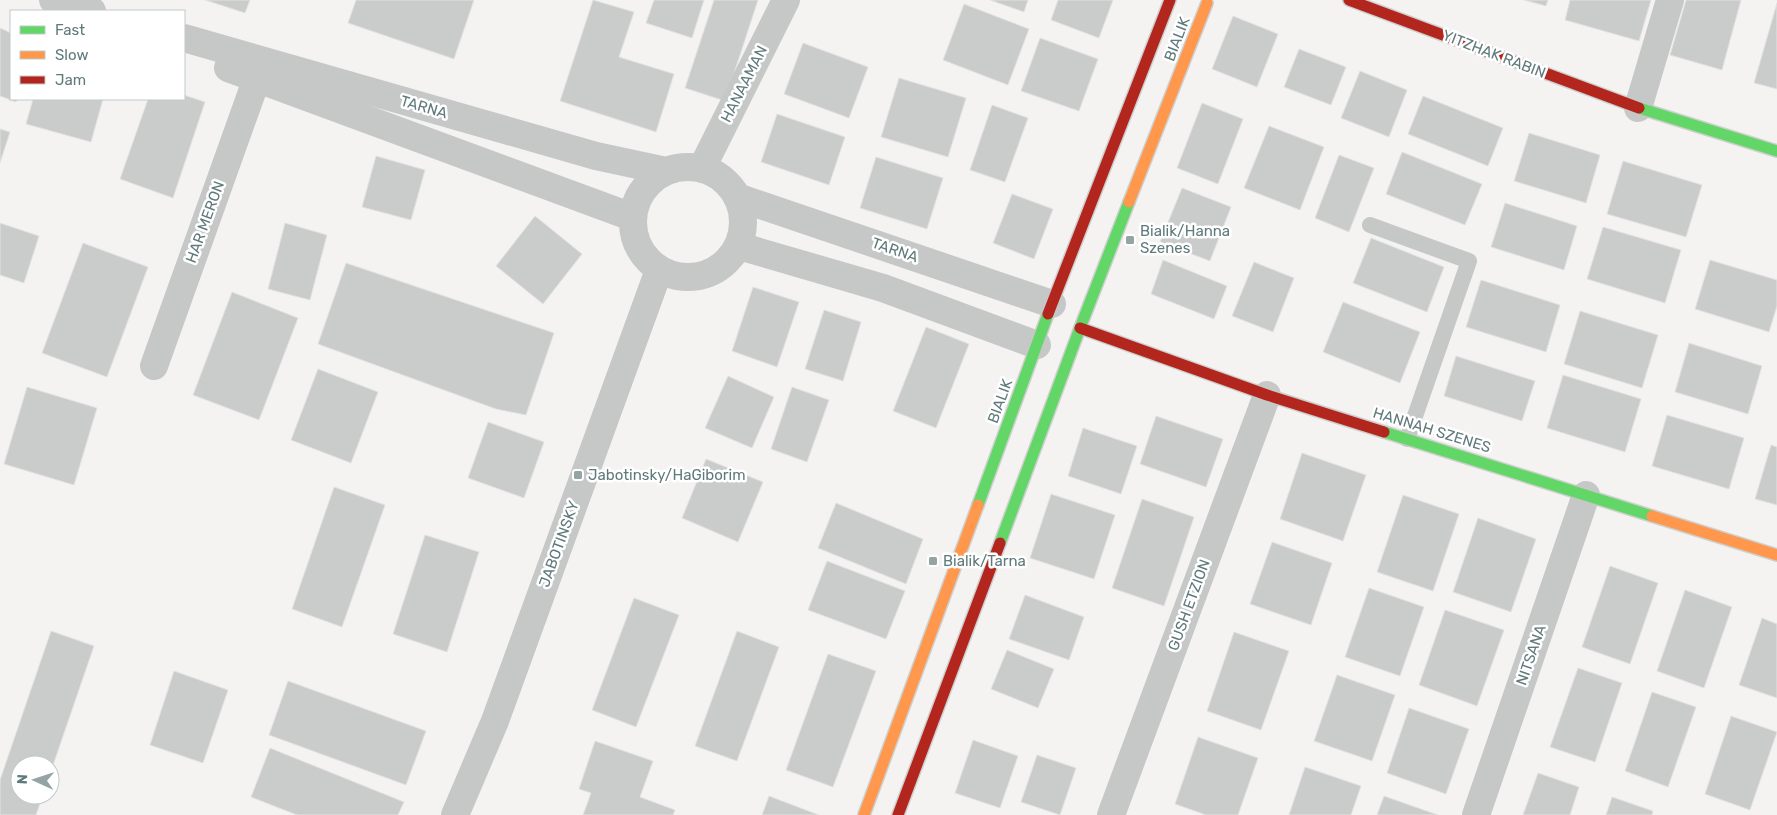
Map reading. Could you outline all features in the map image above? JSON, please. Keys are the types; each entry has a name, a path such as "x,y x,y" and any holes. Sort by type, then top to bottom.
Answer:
{"main road":[{"name":"BIALIK","path":"864,815 1052,304 1170,0"},
{"name":"YITZHAK RABIN","path":"1349,0 1638,108 1777,151"},
{"name":"BIALIK","path":"898,815 1080,328 1207,2"},
{"name":"HANNAH SZENES","path":"1080,328 1267,394 1777,555"}],"street":[{"path":"32,0 61,10"},
{"path":"53,0 88,10"},
{"name":"HANAAMAN","path":"702,168 786,0"},
{"path":"1638,108 1670,0"},
{"name":"TARNA","path":"185,38 596,156 666,171"},
{"name":"TARNA","path":"185,53 257,78 632,217"},
{"name":"HAR MERON","path":"154,366 257,78"},
{"path":"683,167 702,168 716,174 728,184 737,197 742,213 743,230 738,246 728,261 712,272 694,278 676,277 658,270 646,260 638,247 633,232 632,217 636,202 643,190 653,179 666,171 683,167"},
{"name":"TARNA","path":"737,197 1052,304"},
{"path":"738,246 883,288 1037,345"},
{"name":"JABOTINSKY","path":"454,815 495,721 658,270"},
{"name":"GUSH ETZION","path":"1111,815 1267,394"},
{"name":"NITSANA","path":"1476,815 1586,495"}],"lane":[{"path":"1370,225 1469,261 1407,438"}],"building":[{"path":"205,0 250,0 245,13"},
{"path":"356,0 474,0 454,59 348,23"},
{"path":"593,0 634,12 619,57 674,74 656,132 560,101"},
{"path":"654,0 704,0 692,38 646,23"},
{"path":"714,0 758,0 725,101 685,88"},
{"path":"990,0 1028,0 1024,12"},
{"path":"1058,0 1113,0 1099,38 1051,20"},
{"path":"1524,0 1548,0 1546,6"},
{"path":"1570,0 1651,0 1639,41 1565,20"},
{"path":"1686,0 1741,0 1722,70 1670,55"},
{"path":"1777,3 1777,89 1754,83"},
{"path":"964,4 1029,29 1008,85 943,60"},
{"path":"1233,16 1278,34 1257,87 1212,69"},
{"path":"0,28 10,33 10,100 0,96"},
{"path":"1040,38 1098,59 1079,111 1021,91"},
{"path":"803,43 868,67 849,118 784,94"},
{"path":"1299,49 1346,67 1331,105 1284,87"},
{"path":"1360,71 1407,90 1389,137 1341,118"},
{"path":"899,78 966,98 948,157 881,137"},
{"path":"185,95 205,102 173,198 120,179 148,100 185,100"},
{"path":"1423,96 1503,128 1488,166 1408,134"},
{"path":"33,100 103,100 91,142 26,124"},
{"path":"1202,103 1243,119 1218,184 1177,168"},
{"path":"992,105 1028,118 1005,182 970,170"},
{"path":"777,114 845,137 829,185 761,162"},
{"path":"1269,126 1324,147 1300,210 1244,188"},
{"path":"0,129 10,132 0,163"},
{"path":"1529,133 1600,155 1586,203 1514,181"},
{"path":"1402,152 1482,184 1465,225 1386,194"},
{"path":"1339,155 1374,168 1349,232 1315,218"},
{"path":"376,156 425,170 411,220 362,207"},
{"path":"876,157 943,178 927,229 860,208"},
{"path":"1623,161 1702,185 1686,237 1607,214"},
{"path":"1182,188 1231,207 1210,261 1160,242"},
{"path":"1012,194 1053,209 1034,259 993,243"},
{"path":"1505,203 1577,226 1564,270 1491,247"},
{"path":"535,216 582,254 543,304 496,266"},
{"path":"0,223 39,236 24,283 0,275"},
{"path":"285,223 327,235 310,300 268,289"},
{"path":"1603,227 1681,250 1665,303 1587,279"},
{"path":"1371,238 1444,267 1427,312 1353,283"},
{"path":"83,243 148,267 107,377 42,353"},
{"path":"1163,260 1227,286 1214,319 1151,294"},
{"path":"1710,260 1777,280 1777,306 1769,332 1695,309"},
{"path":"1254,262 1294,278 1273,332 1232,316"},
{"path":"346,263 554,333 526,415 496,409 318,344"},
{"path":"1481,280 1560,305 1546,352 1466,327"},
{"path":"753,287 799,302 777,367 732,351"},
{"path":"232,292 298,318 259,420 193,395"},
{"path":"1343,302 1420,332 1400,383 1323,352"},
{"path":"824,310 861,322 843,381 805,369"},
{"path":"1580,311 1658,335 1642,388 1564,364"},
{"path":"926,327 969,344 936,428 893,411"},
{"path":"1689,343 1762,366 1748,414 1675,392"},
{"path":"1456,356 1535,381 1522,421 1444,396"},
{"path":"318,369 378,392 351,463 291,440"},
{"path":"1563,375 1641,399 1625,452 1547,428"},
{"path":"728,376 774,397 752,448 705,428"},
{"path":"27,387 97,408 74,485 4,464"},
{"path":"792,387 829,400 807,462 771,449"},
{"path":"1667,415 1744,438 1729,489 1652,466"},
{"path":"1156,416 1223,439 1206,487 1140,464"},
{"path":"488,422 544,442 524,498 468,478"},
{"path":"1083,428 1137,446 1121,494 1068,476"},
{"path":"1771,445 1777,447 1777,505 1755,499"},
{"path":"1302,453 1366,475 1343,541 1280,519"},
{"path":"706,459 763,482 738,542 682,518"},
{"path":"334,487 385,505 342,627 292,609"},
{"path":"1051,494 1115,515 1094,579 1030,558"},
{"path":"1403,495 1459,514 1433,591 1377,572"},
{"path":"1142,499 1194,517 1164,606 1112,588"},
{"path":"836,503 923,539 906,584 818,548"},
{"path":"1478,518 1536,539 1511,612 1453,592"},
{"path":"425,535 479,552 447,652 393,634"},
{"path":"1272,542 1332,563 1311,625 1250,604"},
{"path":"827,561 905,591 886,639 808,610"},
{"path":"1610,566 1658,583 1630,664 1582,647"},
{"path":"1369,588 1424,607 1400,676 1345,657"},
{"path":"1685,590 1732,607 1704,688 1657,671"},
{"path":"1025,595 1084,617 1069,660 1009,639"},
{"path":"634,598 679,615 636,727 592,710"},
{"path":"1445,610 1504,630 1477,706 1419,685"},
{"path":"1762,618 1777,624 1777,698 1739,685"},
{"path":"51,631 94,646 57,755 10,755 10,805 40,805 36,815 0,815 0,780"},
{"path":"737,631 779,647 737,761 695,746"},
{"path":"1234,632 1289,651 1261,730 1207,711"},
{"path":"1007,650 1054,669 1038,708 991,689"},
{"path":"828,654 876,671 833,787 786,770"},
{"path":"1578,668 1622,683 1595,762 1550,747"},
{"path":"174,671 228,690 203,763 150,745"},
{"path":"1337,675 1395,695 1372,761 1314,741"},
{"path":"288,681 426,731 406,785 269,735"},
{"path":"1652,692 1696,707 1668,787 1625,771"},
{"path":"1409,708 1469,729 1446,794 1387,773"},
{"path":"1731,716 1777,732 1750,810 1705,794"},
{"path":"1198,737 1258,758 1238,815 1206,815 1175,804"},
{"path":"973,740 1018,756 1000,808 955,793"},
{"path":"595,741 653,761 640,797 675,810 673,815 583,815 591,793 579,789"},
{"path":"270,748 404,802 398,815 297,815 251,797"},
{"path":"1037,755 1076,768 1060,815 1021,802"},
{"path":"1305,767 1361,786 1351,815 1289,815"},
{"path":"1538,773 1579,787 1570,815 1523,815"},
{"path":"769,796 819,815 762,815"},
{"path":"1384,796 1438,815 1377,815"},
{"path":"1612,797 1653,811 1652,815 1606,815"}],"traffic: fast":[{"path":"1639,108 1777,151"},
{"path":"1000,543 1129,202"},
{"path":"978,505 1048,314"},
{"path":"1384,432 1652,516"}],"traffic: slow":[{"path":"1129,202 1207,3"},
{"path":"864,815 978,505"},
{"path":"1652,516 1777,555"}],"traffic: jam":[{"path":"1048,314 1170,0"},
{"path":"1349,0 1639,108"},
{"path":"1080,328 1267,395 1384,432"},
{"path":"898,815 1000,543"}],"place":[{"name":"Bialik/Hanna Szenes","path":"1130,240"},
{"name":"Jabotinsky/HaGiborim","path":"578,475"},
{"name":"Bialik/Tarna","path":"933,561"}]}
